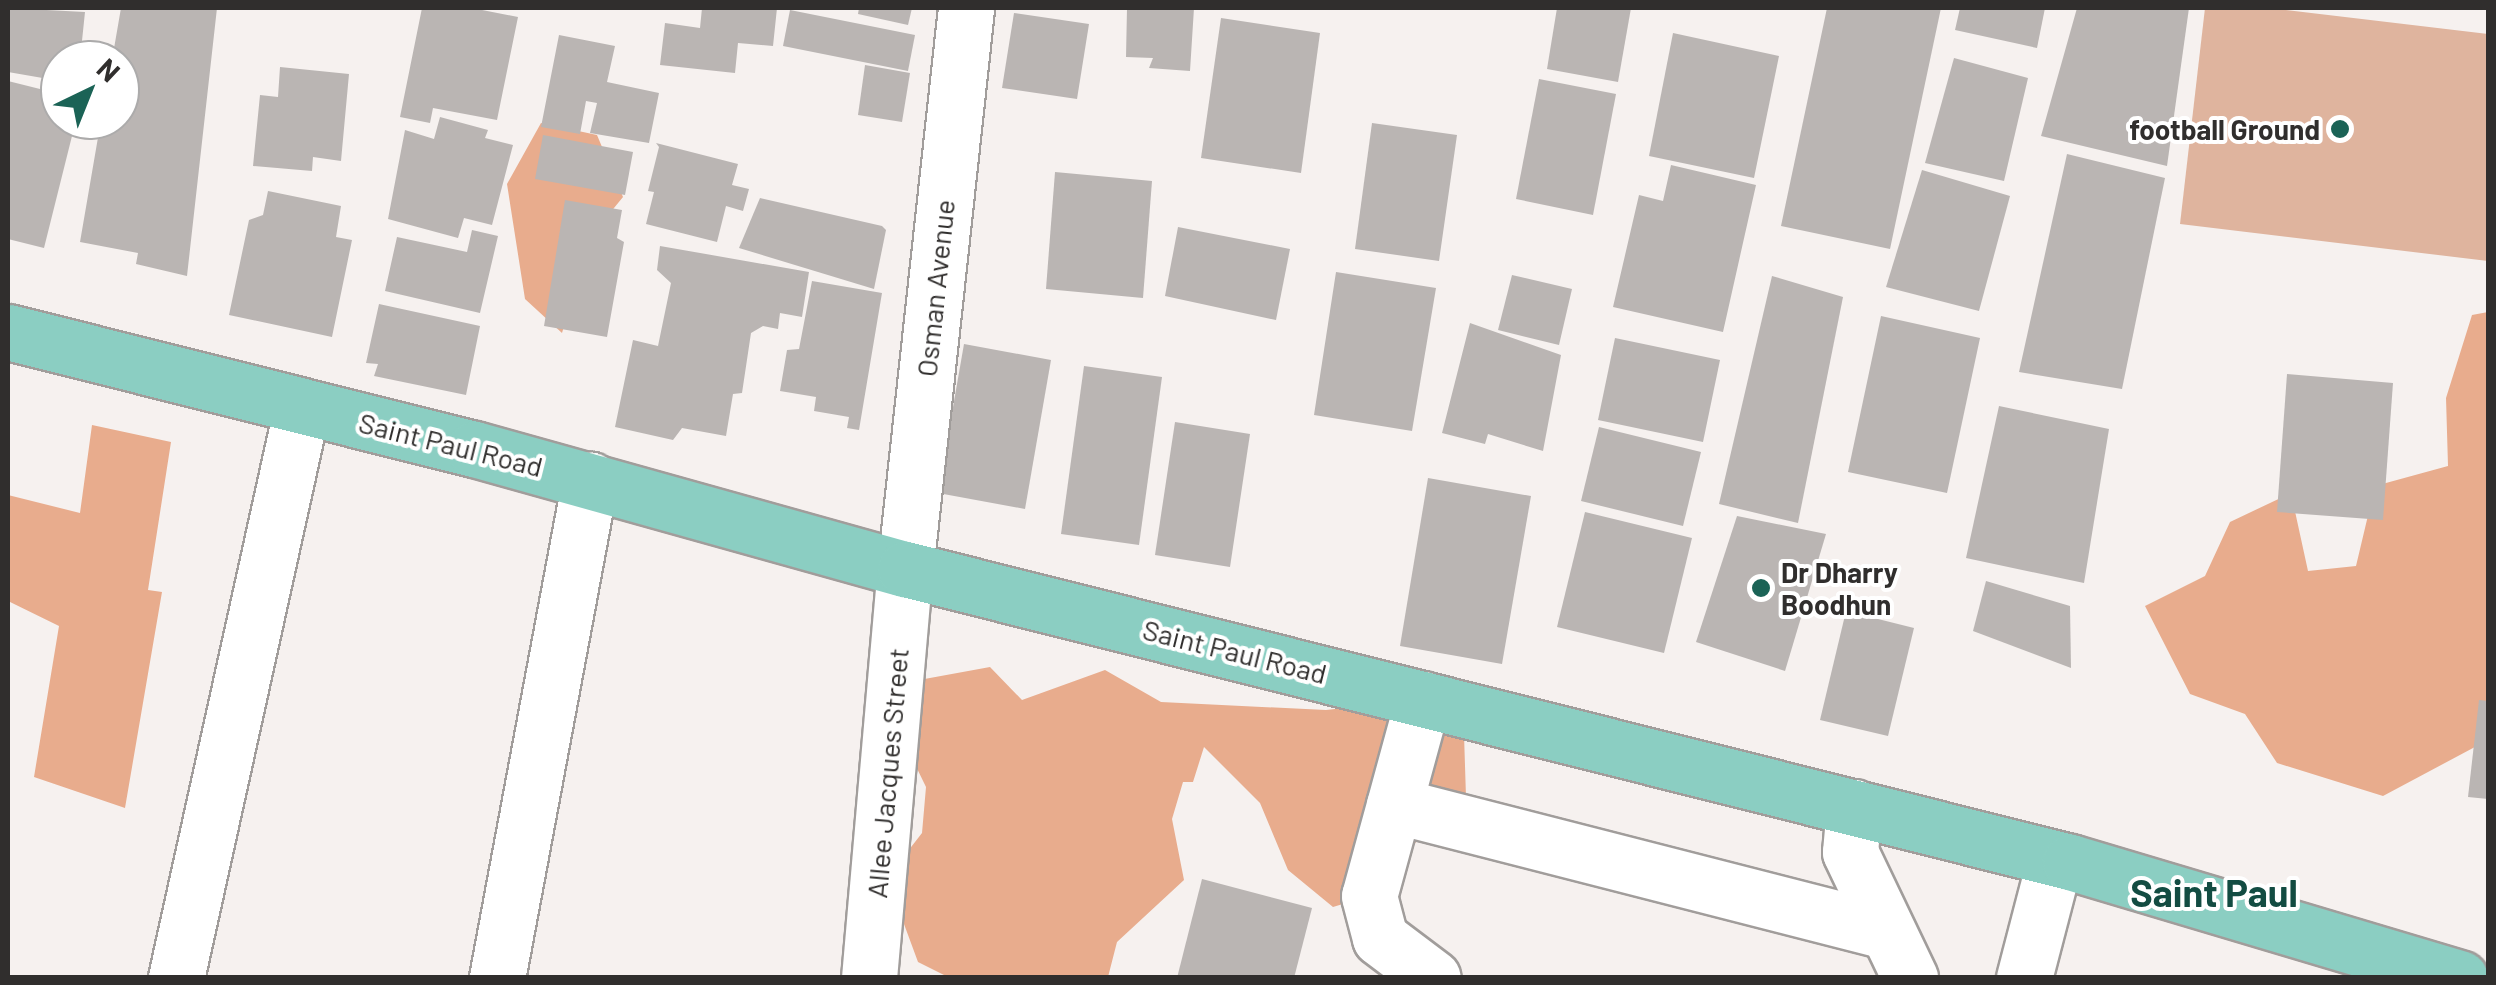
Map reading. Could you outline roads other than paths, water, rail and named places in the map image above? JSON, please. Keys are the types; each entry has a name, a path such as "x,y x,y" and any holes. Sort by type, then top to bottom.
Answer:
{"main road":[{"name":"Saint Paul Road","path":"8,332 590,480 904,568 2055,859 2370,965 2460,978"}],"street":[{"name":"Osman Avenue","path":"904,568 966,8"},
{"path":"176,978 302,407"},
{"path":"498,978 590,480"},
{"name":"Allee Jacques Street","path":"869,978 904,568"},
{"path":"1423,699 1369,896 1380,938 1434,978"},
{"path":"1394,805 1898,954"},
{"path":"1854,807 1850,852 1898,954"},
{"path":"2024,978 2055,859"}],"place":[{"name":"football Ground","path":"2340,129"},
{"name":"Dr Dharry Boodhun","path":"1761,588"}],"district":[{"name":"Saint Paul","path":"2214,893"}]}
